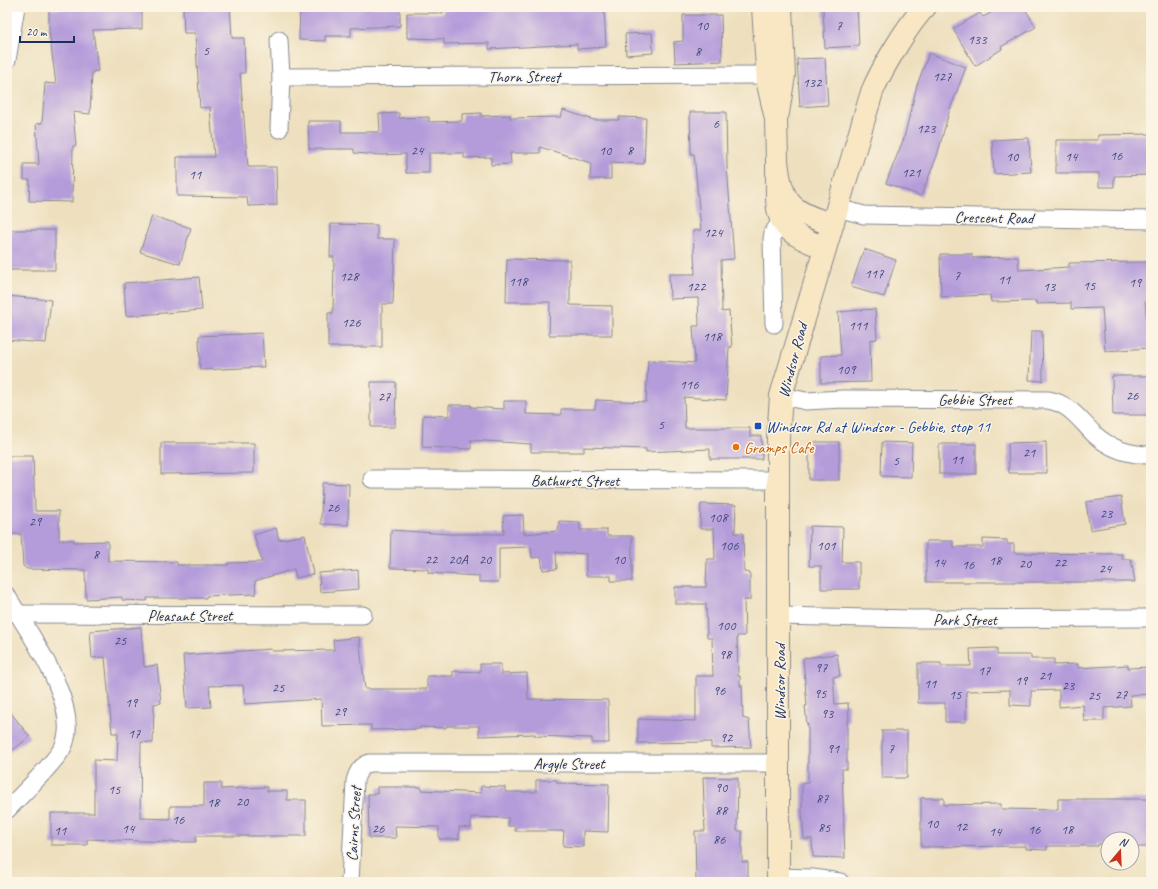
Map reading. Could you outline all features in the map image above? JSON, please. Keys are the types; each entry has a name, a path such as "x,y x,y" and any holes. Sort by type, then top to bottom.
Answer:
{"main road":[{"path":"763,7 776,75"},
{"path":"781,7 776,75 778,208 781,221 795,235 825,248"},
{"name":"Windsor Road","path":"778,880 778,438 781,396 875,84 886,64 916,18 925,7"},
{"path":"777,160 782,190 793,206 804,216 835,216"}],"street":[{"path":"7,60 16,7"},
{"path":"279,40 281,78 279,129"},
{"name":"Thorn Street","path":"281,78 776,75"},
{"name":"Crescent Road","path":"835,216 864,215 1151,220"},
{"path":"774,324 772,239 774,230 781,221"},
{"name":"Gebbie Street","path":"781,396 815,401 843,399 1048,400 1063,404 1095,434 1111,446 1132,453 1151,455"},
{"name":"Bathurst Street","path":"372,479 778,480"},
{"path":"7,596 58,685 67,727 65,740 59,752 7,810"},
{"name":"Pleasant Street","path":"18,614 363,615"},
{"name":"Park Street","path":"779,616 913,620 1151,618"},
{"name":"Argyle Street","path":"361,768 367,764 375,762 779,763"},
{"name":"Cairns Street","path":"350,882 354,784 361,768"},
{"path":"778,880 812,878 840,882"}],"building":[{"path":"142,7 142,29 93,30 98,71 92,72 90,114 73,112 76,146 73,146 72,202 29,201 30,180 24,180 24,164 39,164 36,124 42,123 45,83 56,84 49,31 49,9"},
{"path":"230,7 232,38 244,38 245,73 240,73 248,167 276,167 277,205 248,206 247,197 177,196 177,157 214,157 210,107 200,108 195,33 184,33 183,8"},
{"path":"300,7 400,7 400,26 351,28 351,36 325,36 325,41 299,40"},
{"path":"488,7 604,7 606,47 577,49 577,44 489,49 489,43 444,44 444,39 407,38 407,13 443,13 443,9"},
{"path":"823,7 857,7 859,46 825,48"},
{"path":"1002,7 1024,7 1036,27 1001,47 1002,49 975,66 953,29 980,13 983,17"},
{"path":"683,15 721,15 722,61 675,63 674,42 683,41"},
{"path":"652,33 653,53 626,55 625,34"},
{"path":"929,53 966,67 949,112 937,156 921,196 886,183 904,138 917,85"},
{"path":"825,58 828,105 800,107 797,59"},
{"path":"563,110 594,120 619,120 619,117 646,118 644,164 611,162 611,179 590,179 591,163 540,147 540,153 510,153 511,164 491,165 491,157 464,158 464,153 429,153 429,173 406,173 406,154 381,155 354,153 354,149 309,149 308,121 341,121 341,132 380,132 379,114 399,113 399,118 429,117 429,122 462,121 462,114 481,113 481,116 510,115 510,118 561,117"},
{"path":"690,112 726,112 727,166 734,259 721,260 722,312 729,311 732,347 729,347 726,400 684,397 685,428 750,428 750,436 761,436 762,459 710,459 710,449 646,452 646,449 584,447 584,452 531,452 531,444 471,440 471,449 422,447 423,415 449,416 449,405 471,405 471,407 504,409 504,401 526,401 526,414 561,415 561,409 595,409 596,400 646,402 648,360 695,363 693,326 699,326 698,298 670,299 669,274 695,274 693,231 701,230 694,154 691,154"},
{"path":"1151,134 1151,175 1114,176 1114,187 1099,187 1099,173 1056,173 1056,140 1098,140 1098,135"},
{"path":"1029,138 1031,172 994,174 992,140"},
{"path":"152,216 191,228 180,264 140,252"},
{"path":"331,224 377,225 377,239 395,239 393,304 382,304 382,347 328,347 328,313 333,313 334,257 330,257"},
{"path":"8,230 55,230 55,270 8,270"},
{"path":"864,249 896,260 884,297 851,287"},
{"path":"940,254 972,254 972,258 1018,257 1019,270 1069,267 1069,263 1147,262 1149,300 1145,301 1149,348 1105,351 1102,308 1071,309 1071,303 1036,304 1036,301 991,302 990,295 941,297"},
{"path":"507,259 570,260 570,305 612,306 612,335 549,335 550,302 506,302"},
{"path":"199,277 202,310 126,316 124,283"},
{"path":"7,296 51,300 46,343 7,340"},
{"path":"875,309 877,339 870,340 871,382 821,383 821,356 841,355 838,312"},
{"path":"1031,331 1042,331 1043,381 1029,380"},
{"path":"262,333 264,367 200,370 199,336"},
{"path":"1112,376 1151,376 1151,415 1113,415"},
{"path":"371,382 396,382 395,427 371,427"},
{"path":"809,442 839,442 839,480 809,480"},
{"path":"882,442 912,443 911,477 881,476"},
{"path":"1046,442 1047,473 1009,473 1008,443"},
{"path":"161,443 254,443 254,473 161,474"},
{"path":"939,444 976,444 976,474 939,474"},
{"path":"7,456 33,456 35,511 59,511 59,540 74,540 74,542 108,541 108,561 177,562 177,565 228,565 228,563 262,562 254,535 276,528 279,540 305,535 313,574 296,578 294,569 255,581 256,594 206,596 206,598 147,598 147,601 122,600 122,597 86,599 85,570 27,569 23,566 21,534 7,534"},
{"path":"322,483 349,484 348,525 321,524"},
{"path":"1121,497 1125,524 1090,530 1086,502"},
{"path":"701,504 736,505 735,533 743,533 744,572 750,573 750,600 744,600 745,636 737,636 738,676 740,676 740,686 742,686 743,718 749,720 751,747 711,748 711,742 638,743 638,719 696,721 696,676 713,676 712,638 707,638 706,604 675,604 675,587 706,587 707,559 715,559 714,529 700,529"},
{"path":"523,515 524,534 558,531 559,521 580,522 580,530 607,530 607,536 632,536 632,581 611,581 611,576 586,576 586,554 556,552 557,569 543,570 541,557 532,558 531,547 499,548 499,582 479,582 479,576 428,573 428,569 390,568 391,530 448,534 504,534 503,516"},
{"path":"810,526 843,527 842,562 859,562 859,589 821,589 821,566 809,566"},
{"path":"983,539 1007,540 1007,544 1014,544 1014,553 1122,554 1122,559 1131,559 1135,582 926,582 926,541 953,541 953,547 983,547"},
{"path":"358,570 359,589 320,592 319,573"},
{"path":"141,627 144,667 157,665 161,703 154,704 153,743 141,742 140,818 170,819 170,806 204,806 204,783 221,783 221,789 267,787 267,791 287,791 287,800 306,800 306,836 196,836 196,842 87,839 87,845 51,845 51,813 94,813 94,760 117,761 118,733 112,733 105,657 92,658 90,631"},
{"path":"359,637 365,689 427,689 427,676 453,676 453,671 480,672 480,664 501,664 501,674 527,673 528,699 608,700 609,743 592,743 592,738 535,736 535,734 479,736 479,726 446,726 446,728 420,727 420,729 371,730 371,725 322,726 321,699 245,704 243,685 209,686 211,707 187,708 183,655 271,649 272,651 334,650 333,640"},
{"path":"997,648 997,655 1031,655 1031,659 1054,659 1054,665 1078,664 1078,668 1128,665 1128,668 1151,667 1151,694 1130,695 1131,706 1104,708 1104,721 1084,721 1083,705 1059,707 1059,690 1031,691 1031,706 1010,705 1010,690 966,691 966,722 945,722 945,703 918,703 918,663 941,663 941,666 971,666 970,649"},
{"path":"837,654 840,676 833,677 835,704 848,703 849,721 847,721 847,769 842,769 845,858 813,857 812,839 804,839 802,812 802,783 808,783 808,724 807,725 805,706 807,706 803,658"},
{"path":"7,708 30,737 7,754"},
{"path":"882,731 907,731 907,778 882,778"},
{"path":"703,777 738,778 737,831 742,831 742,862 748,862 748,881 696,882 695,831 705,831"},
{"path":"536,780 557,780 557,783 609,784 608,832 583,831 583,847 563,846 564,831 515,831 515,826 508,826 508,818 471,817 471,828 459,827 459,839 439,839 439,827 395,826 396,838 369,838 368,794 377,794 377,787 421,787 421,790 481,793 481,786 505,787 505,792 536,792"},
{"path":"921,798 944,798 944,805 1001,804 1001,809 1058,810 1058,799 1147,799 1147,802 1151,802 1151,847 1140,847 1140,831 1100,831 1100,844 1098,844 1098,846 1047,846 1047,850 1026,849 1026,846 921,847"}],"place":[{"name":"Windsor Rd at Windsor - Gebbie, stop 11","path":"758,426"},
{"name":"Gramps Cafe","path":"736,447"}]}
